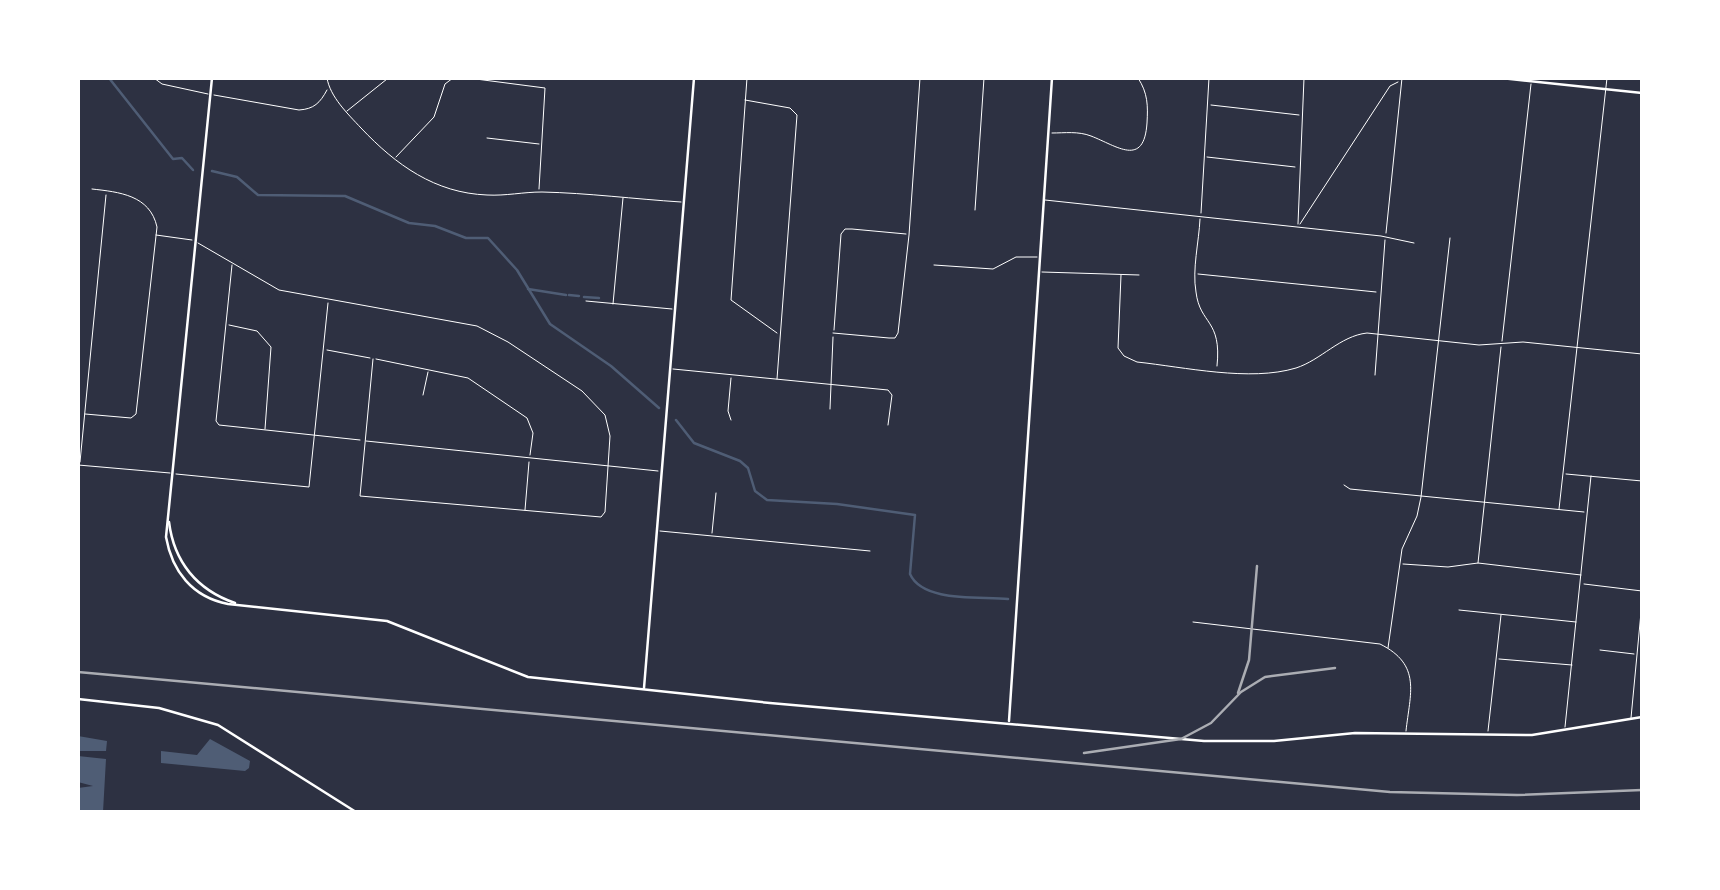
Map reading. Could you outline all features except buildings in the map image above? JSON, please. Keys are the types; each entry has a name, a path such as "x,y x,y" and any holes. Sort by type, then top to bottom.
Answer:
{"street":[{"path":"154,78 162,84 299,110 318,104 329,87"},
{"path":"212,78 168,516 168,549 184,578 203,596 244,606 375,618 528,677 1240,742 1355,732 1487,736 1564,732 1642,717"},
{"path":"327,78 346,112 393,159 419,176 457,191 484,196 539,192 684,202"},
{"path":"346,112 387,78"},
{"path":"393,159 434,117 446,84 453,78"},
{"path":"468,78 546,88 539,192"},
{"path":"644,690 694,78"},
{"path":"746,78 730,300 771,332 780,334"},
{"path":"833,334 895,338 909,235 920,78"},
{"path":"975,210 984,78"},
{"path":"1046,78 1127,78"},
{"path":"1008,722 1052,78"},
{"path":"1049,134 1078,133 1118,148 1138,149 1144,145 1148,105 1138,78"},
{"path":"1209,78 1196,274 1198,302 1218,336 1217,370"},
{"path":"1298,226 1304,78"},
{"path":"1500,78 1642,94"},
{"path":"1559,509 1608,78"},
{"path":"1478,563 1532,79"},
{"path":"1298,226 1390,86 1401,80"},
{"path":"1374,375 1401,80"},
{"path":"745,100 790,108 798,115 777,379"},
{"path":"1208,105 1302,115"},
{"path":"487,138 542,145"},
{"path":"1204,156 1299,167"},
{"path":"84,414 131,418 137,412 156,236 155,220 146,206 130,195 92,190"},
{"path":"107,191 78,465 309,487 329,300"},
{"path":"613,304 624,198"},
{"path":"1045,200 1386,236 1414,243"},
{"path":"830,408 841,234 852,229 909,235"},
{"path":"156,236 196,242 279,290 477,326 500,336 597,404 609,425 601,517 360,496 374,358"},
{"path":"1388,648 1400,564 1421,497 1450,238"},
{"path":"934,265 993,269 1016,257 1040,257"},
{"path":"232,262 216,421 219,425 663,471"},
{"path":"1040,272 1138,275"},
{"path":"1121,274 1118,344 1124,356 1137,362 1261,373 1294,368 1353,336 1376,333 1642,354"},
{"path":"1196,274 1379,292"},
{"path":"586,302 674,309"},
{"path":"226,324 257,331 271,347 265,430"},
{"path":"324,350 468,378 527,418 532,433 525,511"},
{"path":"423,395 428,368"},
{"path":"670,369 891,392 888,424"},
{"path":"731,374 731,420"},
{"path":"1563,473 1642,482"},
{"path":"1564,732 1591,476"},
{"path":"1344,485 1350,489 1421,497 1587,512"},
{"path":"712,536 716,492"},
{"path":"168,516 173,543 189,574 211,593 244,606"},
{"path":"658,531 870,551"},
{"path":"1400,564 1448,567 1478,563 1581,575"},
{"path":"1580,584 1642,591"},
{"path":"1630,719 1642,602"},
{"path":"1460,610 1576,622"},
{"path":"1487,736 1501,615"},
{"path":"1194,622 1388,648 1412,675 1406,734"},
{"path":"1600,650 1637,654"},
{"path":"1496,659 1572,665"},
{"path":"78,699 159,708 218,724 356,812"}],"water":[{"path":"78,736 107,741 106,751 78,751"},
{"path":"210,739 250,761 249,768 245,771 161,763 161,751 197,755"},
{"path":"78,756 106,759 103,812 78,812 78,788 93,786 78,782"}],"waterway":[{"path":"109,78 173,159 182,158 193,170"},
{"path":"212,171 237,177 258,195 345,196 409,223 435,226 466,238 488,238 517,270 550,324 611,366 659,408"},
{"path":"528,289 566,295"},
{"path":"569,295 579,296"},
{"path":"584,297 599,298"},
{"path":"676,420 694,443 748,468 755,491 767,500 837,504 915,515 910,574 927,590 1008,599"}],"railway":[{"path":"1238,693 1249,660 1257,566"},
{"path":"1084,753 1181,739 1211,723 1241,692 1265,677 1335,668"},
{"path":"78,672 1390,792 1517,795 1642,790"}]}
